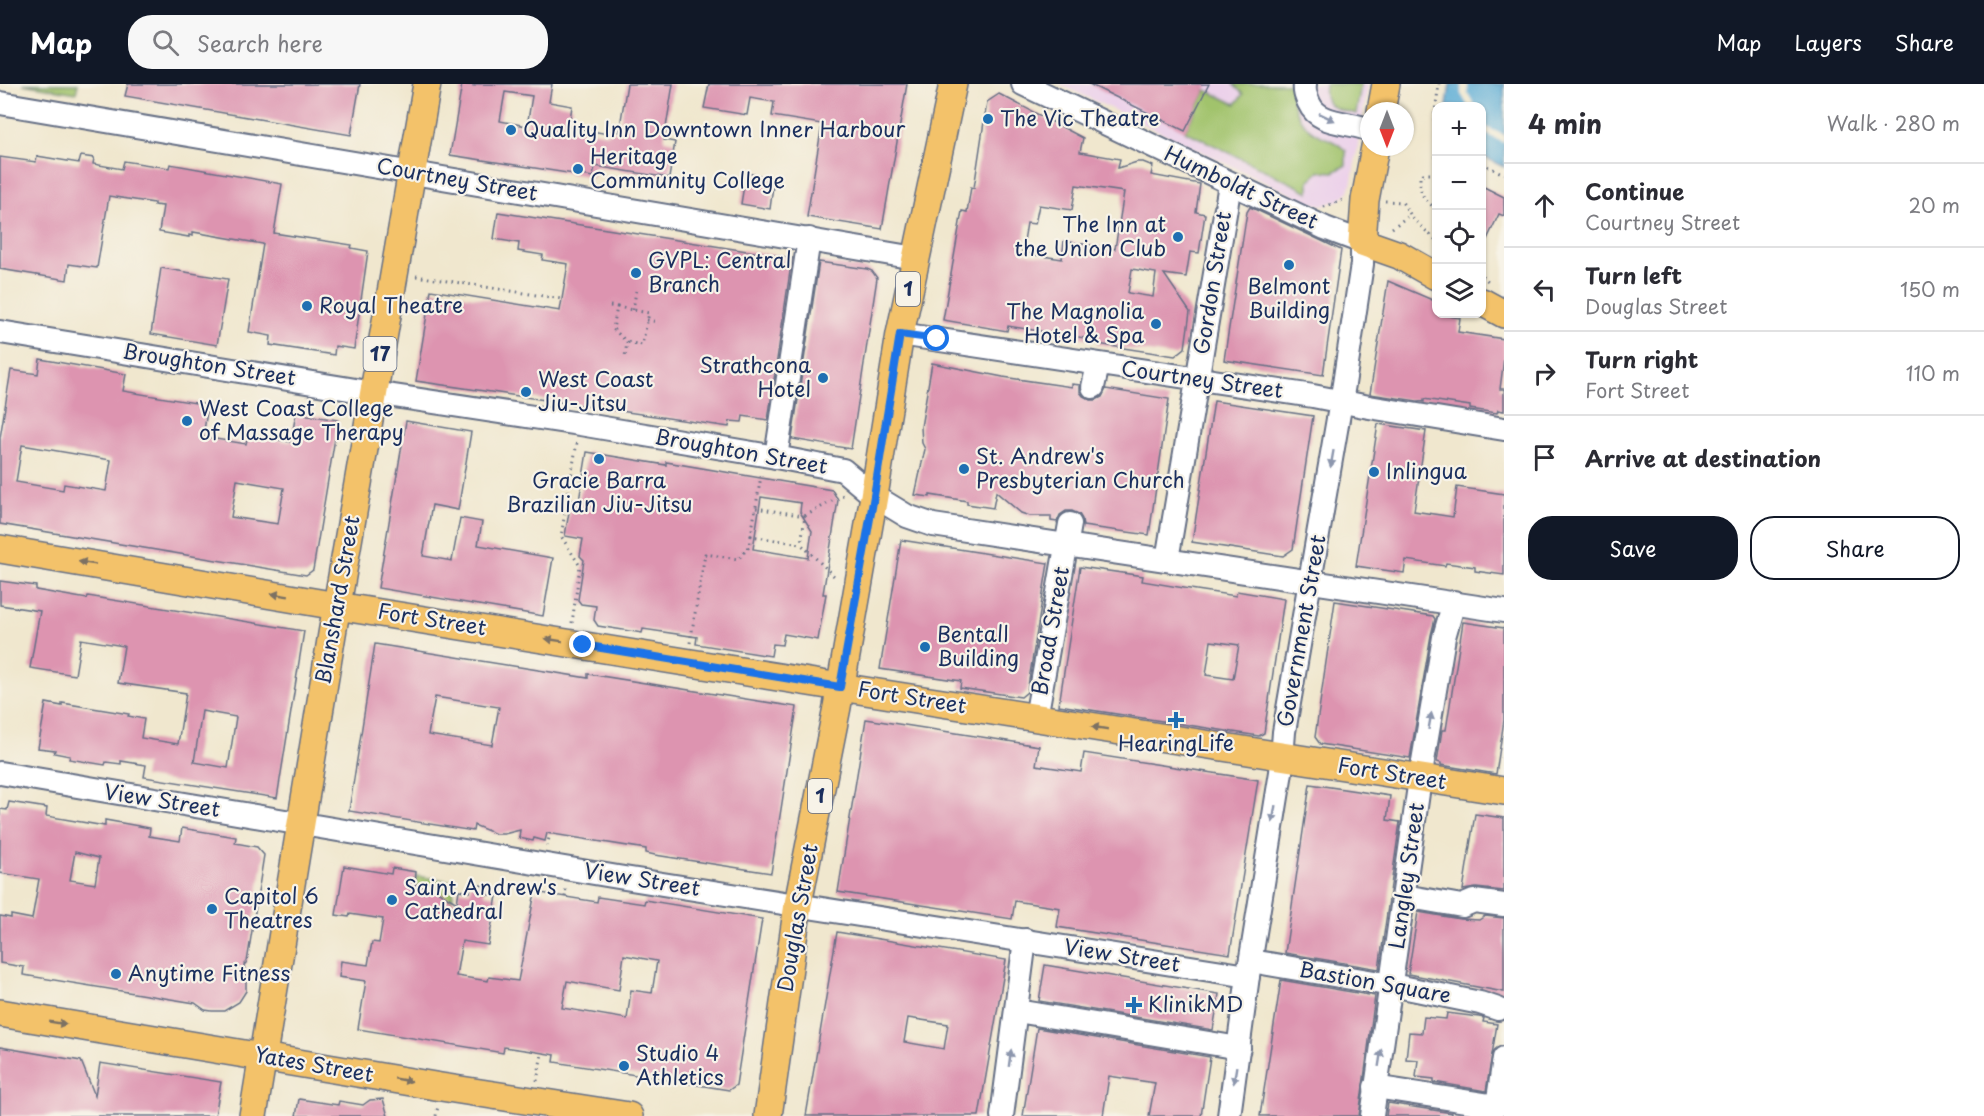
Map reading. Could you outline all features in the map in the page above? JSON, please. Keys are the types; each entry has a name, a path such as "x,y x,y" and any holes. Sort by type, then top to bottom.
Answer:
{"main road":[{"name":"Blanshard Street","path":"253,1116 337,606 427,84"},
{"name":"Douglas Street","path":"768,1116 798,904 840,687 900,334 953,84"},
{"path":"1383,102 1386,84"},
{"name":"Government Street","path":"1362,242 1365,200 1373,156"},
{"path":"1362,242 1399,255 1432,273"},
{"path":"1486,293 1504,314"},
{"name":"Fort Street","path":"0,549 840,687 1504,791"},
{"name":"Yates Street","path":"0,1013 629,1116"}],"street":[{"name":"Humboldt Street","path":"1023,84 1230,184 1325,228 1362,242"},
{"path":"1305,84 1304,91 1311,108 1326,119 1360,128"},
{"name":"Courtney Street","path":"0,104 915,258"},
{"name":"Gordon Street","path":"1167,560 1230,184"},
{"path":"776,457 809,239"},
{"name":"Government Street","path":"1228,1116 1284,732 1341,401 1362,264 1362,242"},
{"name":"Broughton Street","path":"0,332 580,424 843,470 874,496 907,516 933,525 1068,534 1167,560 1504,611"},
{"name":"Courtney Street","path":"900,334 1341,401 1504,429"},
{"path":"1093,387 1098,365"},
{"name":"Broad Street","path":"1036,718 1068,534"},
{"name":"Langley Street","path":"1372,1116 1420,779 1444,637 1454,602"},
{"name":"View Street","path":"0,773 301,824 1025,940 1250,969"},
{"path":"1404,896 1462,906 1474,901 1504,906"},
{"path":"1002,1116 1025,940"},
{"name":"Bastion Square","path":"1250,969 1392,985 1480,1003 1498,1009"},
{"path":"1017,1011 1239,1048"},
{"path":"1375,1087 1464,1108 1497,1106 1504,1058"}],"path":[{"path":"1436,102 1439,84"},
{"path":"1486,166 1504,174"},
{"path":"1432,174 1423,174 1420,177 1420,192 1432,205"},
{"path":"1402,202 1414,220 1432,236"},
{"path":"1393,227 1407,217"},
{"path":"395,273 562,298"},
{"path":"633,310 636,291"},
{"path":"610,306 616,307 633,310 649,313 642,345 627,342 613,329 616,307"},
{"path":"647,320 658,322"},
{"path":"625,357 627,342"},
{"path":"572,625 580,566 561,536 580,424"},
{"path":"690,644 705,554 738,560 749,547 761,476"},
{"path":"756,508 805,516 844,495"},
{"path":"801,544 805,516"},
{"path":"751,536 801,544 834,576"},
{"path":"547,848 550,834"},
{"path":"565,897 566,886"},
{"path":"534,1101 542,1053"}],"shaded area":[{"path":"1059,84 1368,84 1365,102 1360,102 1360,132 1349,191 1338,201 1322,205 1310,203"}],"green space":[{"path":"23,84 78,84 76,93"},
{"path":"1233,84 1291,84 1295,107 1302,121 1313,132 1334,142 1346,151 1346,165 1334,172 1320,171 1309,181 1309,192 1185,131 1206,90 1236,104 1243,94"},
{"path":"1325,84 1361,84 1356,114 1337,109 1328,103 1324,92"},
{"path":"416,876 455,882 452,900 414,886"}],"water":[{"path":"1450,84 1504,84 1504,167 1486,158 1486,102 1448,102"}],"pier":[{"path":"1461,84 1468,84 1468,93 1473,102 1466,102 1461,94"},
{"path":"1486,127 1504,135 1504,143 1486,134"}],"building":[{"path":"128,84 360,84 351,135 125,96"},
{"path":"462,84 475,86 475,84 552,84 549,102 572,106 569,127 608,134 609,131 619,132 627,84 673,84 664,140 675,142 669,178 595,166 593,177 450,155","holes":["505,92 532,96 527,126 500,121"]},
{"path":"709,84 907,84 882,229 807,217 822,124 772,116 774,102 750,98 747,115 704,108"},
{"path":"1089,84 1209,84 1185,131"},
{"path":"999,94 1083,138 1080,152 1120,159 1118,168 1143,162 1153,166 1151,175 1200,184 1196,212 1205,214 1199,253 1190,252 1186,277 1164,274 1190,312 1185,348 1175,356 1097,344 1098,340 1008,326 1007,331 943,320 962,211 967,212 971,187 974,188 987,102","holes":["1076,185 1124,192 1115,249 1064,241 1062,259 1022,253 1027,223 1035,224 1039,205 1072,210","1132,269 1156,273 1153,297 1128,293"]},
{"path":"37,156 79,163 81,156 94,158 93,164 122,169 124,161 169,168 170,164 282,184 274,233 352,245 351,248 368,251 354,349 335,346 334,355 270,345 271,336 249,332 263,244 193,232 193,236 189,235 189,237 159,232 163,206 154,205 154,203 109,196 97,268 69,264 67,280 0,269 0,157 36,162"},
{"path":"746,173 774,178 770,209 741,204"},
{"path":"1486,188 1504,197 1504,216 1499,214 1486,242"},
{"path":"1250,207 1341,250 1323,375 1224,360 1247,212"},
{"path":"498,212 792,258 768,420 743,416 742,422 730,421 729,427 416,381 431,290 560,311 568,264 542,260 543,255 518,251 519,243 494,239"},
{"path":"819,262 867,269 872,271 877,278 851,449 792,439"},
{"path":"161,268 228,279 217,345 151,334"},
{"path":"1388,281 1432,300 1432,318 1460,318 1458,332 1504,339 1500,389 1504,389 1504,411 1498,410 1497,413 1424,399 1424,402 1370,394"},
{"path":"40,359 126,374 123,391 208,405 203,437 246,444 248,435 291,442 296,413 338,420 313,570 306,575 0,524 0,438 11,370 38,374","holes":["22,445 111,460 106,491 64,484 63,490 16,482","237,480 284,488 278,524 231,517"]},
{"path":"932,363 1003,377 1072,387 1072,384 1080,385 1080,392 1091,400 1102,397 1106,389 1169,399 1149,535 1083,526 1079,514 1072,511 1066,511 1060,515 1057,522 1051,521 1051,516 1030,516 1021,513 996,492 993,508 967,504 967,501 915,495 925,449 922,443 921,427"},
{"path":"1214,401 1313,416 1293,549 1283,556 1192,542"},
{"path":"406,421 471,432 458,510 432,505 423,556 452,561 460,518 482,522 478,545 553,558 543,616 378,588"},
{"path":"1378,424 1426,431 1414,511 1453,517 1457,487 1504,494 1504,575 1475,571 1475,567 1446,563 1445,566 1406,560 1404,573 1356,566"},
{"path":"587,452 666,465 666,462 832,490 838,500 818,640 784,634 782,645 773,644 771,656 696,644 697,637 643,629 642,633 598,626 594,620 596,606 581,604 578,600 584,560 580,556 583,539 565,536 571,500 579,501","holes":["761,497 801,503 800,512 812,531 808,558 753,549"]},
{"path":"901,540 1048,563 1027,692 1021,697 960,688 961,681 880,669"},
{"path":"1080,567 1143,576 1142,581 1190,589 1236,596 1237,591 1284,599 1264,733 1259,736 1059,705","holes":["1211,641 1239,645 1233,679 1206,675"]},
{"path":"0,581 36,586 36,590 87,599 88,596 304,631 277,798 144,777 146,765 121,761 121,764 106,762 105,765 69,759 70,756 54,753 55,750 38,748 46,703 62,706 62,703 129,714 128,716 144,719 141,738 178,744 186,693 118,683 124,646 81,639 75,675 30,668 40,611 0,605","holes":["202,711 236,717 228,768 194,762"]},
{"path":"1335,601 1433,616 1435,619 1410,758 1320,744 1315,737"},
{"path":"1463,622 1504,628 1504,720 1496,774 1441,765 1437,762 1442,730 1446,730"},
{"path":"375,644 588,678 588,674 797,707 771,873 655,855 646,853 646,849 547,833 545,841 534,838 533,841 519,838 520,830 496,834 474,825 473,831 349,811","holes":["435,697 499,707 492,745 428,735"]},
{"path":"866,719 1039,746 1036,765 1081,772 1084,753 1258,780 1230,954 1057,927 1060,908 1015,901 1012,919 838,892"},
{"path":"1310,784 1390,796 1387,820 1400,822 1379,969 1285,953"},
{"path":"9,802 47,808 46,816 105,826 105,820 150,828 149,836 180,841 182,828 236,837 235,843 257,847 264,855 247,962 244,965 246,991 239,1002 224,1011 205,1010 195,1003 23,975 24,967 0,963 0,916 11,918 11,915 32,919 39,879 0,873 0,809 7,810","holes":["75,852 99,858 95,884 70,880"]},
{"path":"1475,814 1504,818 1504,891 1476,888 1463,890"},
{"path":"344,866 391,874 392,868 416,872 415,886 434,889 457,903 459,890 470,892 471,884 486,886 484,894 497,896 488,945 462,941 456,976 488,981 489,977 518,981 535,892 597,902 598,897 644,904 645,900 762,919 736,1085 729,1090 554,1062 555,1055 531,1051 504,1047 503,1053 358,1029 366,981 339,977 341,961 368,965 372,942 379,943 383,919 350,914 349,917 336,915","holes":["624,955 657,961 652,993 631,990 627,1019 562,1008 567,981 619,990"]},
{"path":"1418,912 1460,919 1479,920 1485,916 1504,918 1504,992 1408,974"},
{"path":"837,932 1006,960 979,1116 806,1116","holes":["908,1018 948,1024 944,1049 904,1042"]},
{"path":"1045,965 1219,994 1213,1030 1039,1001"},
{"path":"1281,980 1375,996 1359,1116 1260,1116"},
{"path":"1447,1013 1484,1018 1483,1022 1497,1024 1486,1091 1416,1077 1418,1060 1406,1059 1409,1032 1422,1033 1424,1017 1446,1019"},
{"path":"1037,1028 1210,1057 1201,1116 1149,1116 1155,1083 1109,1076 1103,1116 1023,1116"},
{"path":"0,1047 81,1061 95,1096 100,1063 221,1082 215,1116 0,1116"},
{"path":"299,1099 338,1105 339,1101 363,1105 370,1100 383,1099 388,1116 296,1116"},
{"path":"1388,1103 1452,1113 1452,1116 1386,1116"}],"place":[{"name":"The Vic Theatre","path":"988,119"},
{"name":"Quality Inn Downtown Inner Harbour","path":"511,130"},
{"name":"Heritage Community College","path":"578,169"},
{"name":"The Inn at the Union Club","path":"1178,237"},
{"name":"Belmont Building","path":"1289,265"},
{"name":"GVPL: Central Branch","path":"636,273"},
{"name":"Royal Theatre","path":"307,306"},
{"name":"The Magnolia Hotel & Spa","path":"1156,324"},
{"name":"Strathcona Hotel","path":"823,378"},
{"name":"West Coast Jiu-Jitsu","path":"526,392"},
{"name":"West Coast College of Massage Therapy","path":"187,421"},
{"name":"Gracie Barra Brazilian Jiu-Jitsu","path":"599,459"},
{"name":"St. Andrew's Presbyterian Church","path":"964,469"},
{"name":"Inlingua","path":"1374,472"},
{"name":"Bentall Building","path":"925,647"},
{"name":"HearingLife","path":"1176,720"},
{"name":"Saint Andrew's Cathedral","path":"392,900"},
{"name":"Capitol 6 Theatres","path":"212,909"},
{"name":"Anytime Fitness","path":"116,974"},
{"name":"KlinikMD","path":"1134,1005"},
{"name":"Studio 4 Athletics","path":"624,1066"}],"route":[{"path":"583,645 840,687 900,334 937,339"}]}
